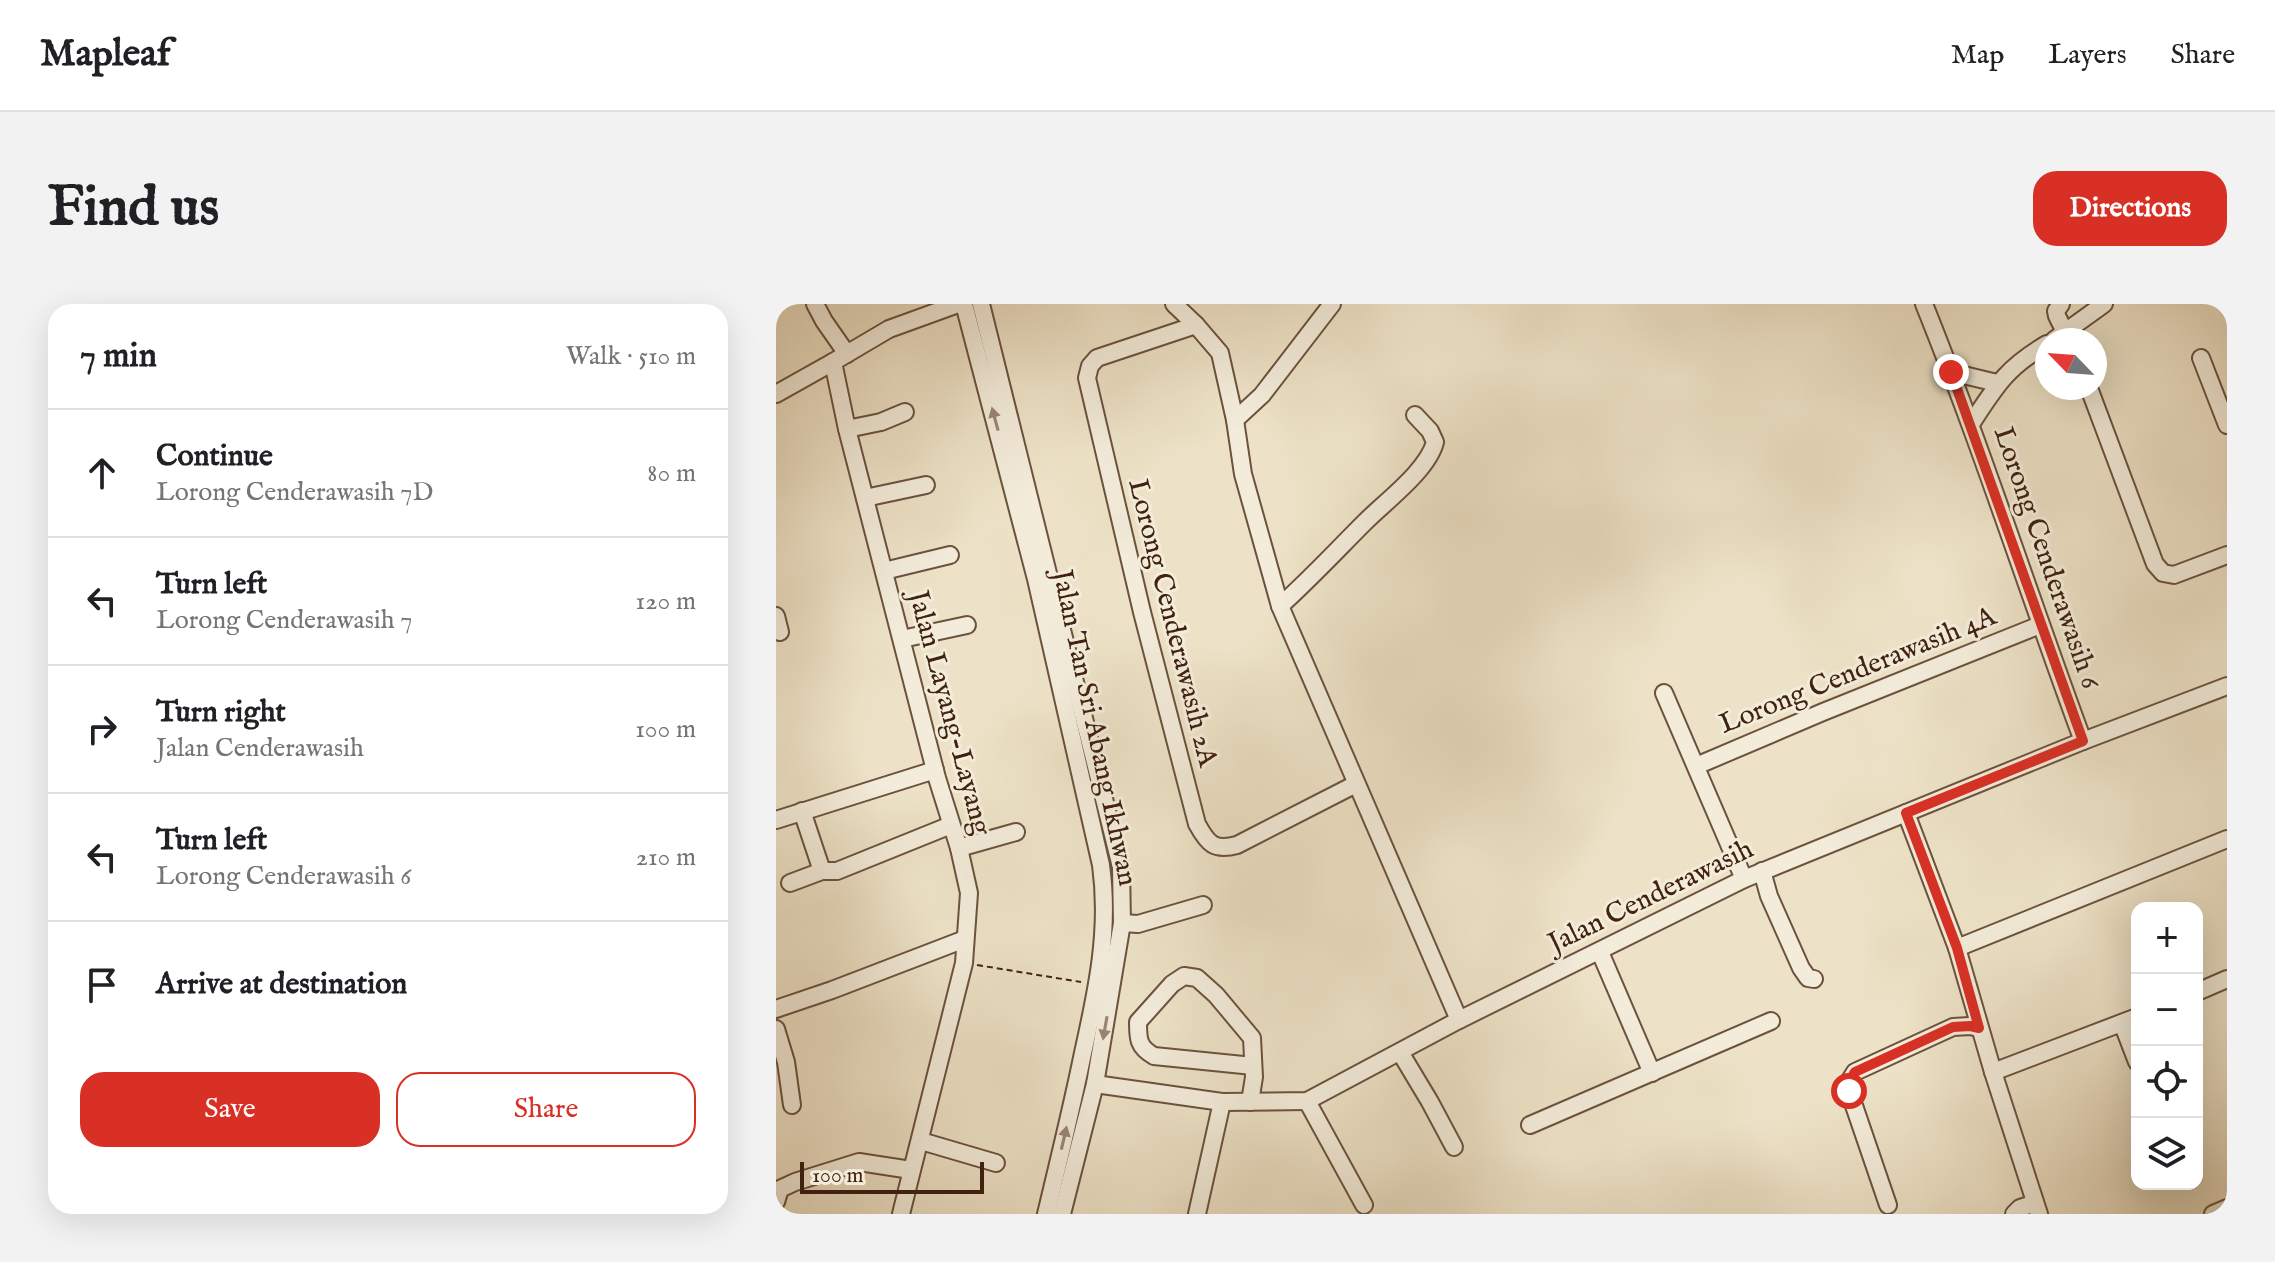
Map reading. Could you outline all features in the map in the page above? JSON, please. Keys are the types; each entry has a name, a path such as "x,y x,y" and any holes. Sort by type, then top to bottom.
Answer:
{"street":[{"path":"815,304 840,358"},
{"path":"776,394 889,329 958,304"},
{"name":"Jalan Tan Sri Abang Ikhwan","path":"964,304 1036,579 1105,894 1105,936 1098,985 1046,1214"},
{"name":"Jalan Tan Sri Abang Ikhwan","path":"981,304 1121,867 1122,923 1095,1084"},
{"path":"1174,304 1220,353 1243,474 1280,606 1459,1020"},
{"path":"1235,420 1262,395 1332,304"},
{"name":"Lorong Cenderawasih 6","path":"1924,304 1971,424 2083,741"},
{"path":"2060,328 2056,311 2061,304"},
{"path":"2075,328 2104,304"},
{"name":"Lorong Cenderawasih 2A","path":"1196,325 1097,358 1090,366 1087,378 1142,612 1197,824 1204,838 1215,846 1237,845 1356,784"},
{"path":"1971,424 1997,383 2035,351"},
{"name":"Jalan Layang-Layang","path":"840,358 847,429 969,893 964,963 901,1214"},
{"path":"2201,358 2227,425"},
{"path":"1951,372 1997,383"},
{"path":"2094,400 2155,564 2163,573 2174,575 2227,555"},
{"path":"847,429 881,422 905,412"},
{"path":"1280,606 1315,576 1432,452 1435,442 1430,431 1415,415"},
{"path":"865,498 926,485"},
{"path":"884,571 950,555"},
{"path":"902,639 967,625"},
{"name":"Lorong Cenderawasih 4A","path":"1696,766 2040,625"},
{"name":"Jalan Cenderawasih","path":"1095,1084 1222,1102 1307,1101 1459,1020 1744,879 2227,686"},
{"path":"1664,693 1744,879"},
{"path":"776,820 935,770"},
{"path":"802,811 822,871"},
{"path":"1906,813 1957,948 1979,1028 2037,1209 2020,1208 2014,1214"},
{"path":"790,883 822,871 837,871 951,825"},
{"path":"959,848 1016,832"},
{"path":"1957,948 2227,839"},
{"path":"1762,871 1769,896 1801,968 1808,978 1814,979"},
{"path":"1122,923 1138,924 1203,905"},
{"path":"776,1009 965,939"},
{"path":"1600,952 1652,1073"},
{"path":"1250,1102 1254,1077 1252,1038 1216,995 1197,978 1184,976 1172,984 1138,1022 1138,1037 1144,1050 1154,1056 1253,1066"},
{"path":"2203,989 2227,979"},
{"path":"1993,1072 2129,1020 2134,1046"},
{"path":"1530,1125 1771,1021"},
{"path":"1888,1205 1849,1091 1850,1080 1855,1072 1953,1027 1979,1028"},
{"path":"776,1029 786,1062 792,1105"},
{"path":"1400,1052 1454,1147"},
{"path":"1062,1214 1095,1084"},
{"path":"1307,1101 1364,1205"},
{"path":"1197,1214 1222,1102"},
{"path":"921,1141 996,1163"},
{"path":"778,1214 776,1204 780,1189 795,1182 859,1162 911,1170"},
{"path":"2213,1214 2227,1208"}],"path":[{"path":"964,963 1098,985"}],"route":[{"path":"1849,1091 1855,1072 1953,1027 1979,1028 1957,948 1906,813 2083,741 1951,372"}]}
